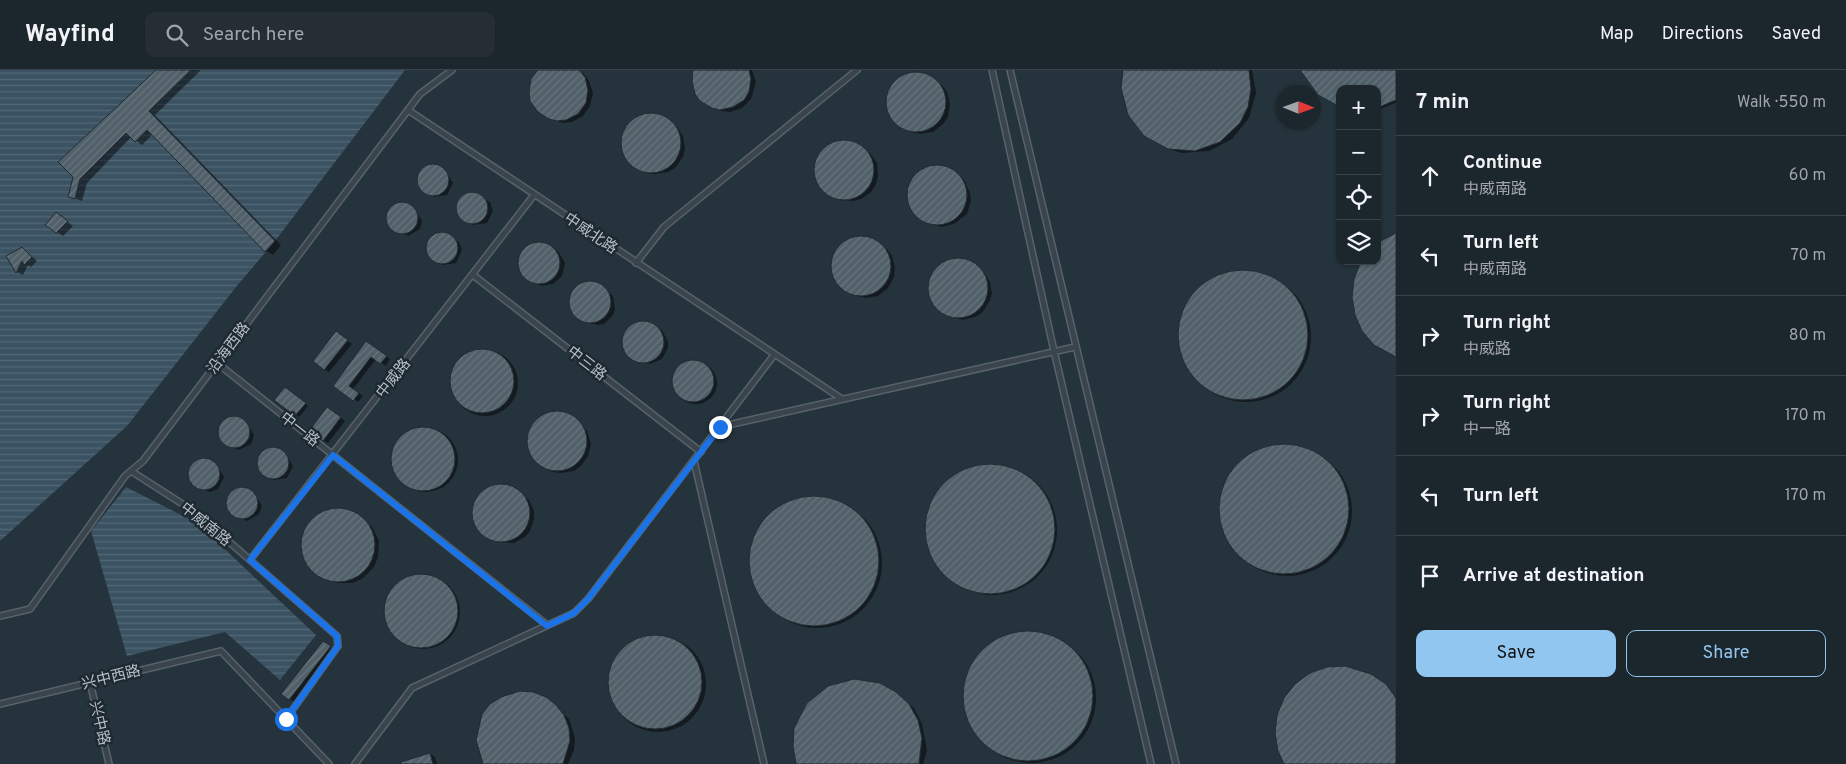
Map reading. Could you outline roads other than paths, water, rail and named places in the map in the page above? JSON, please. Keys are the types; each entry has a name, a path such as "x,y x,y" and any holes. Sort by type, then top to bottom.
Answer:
{"lane":[{"name":"沿海西路","path":"0,616 30,609 125,476 143,461 420,94 452,70"},
{"path":"636,263 664,227 857,70"},
{"path":"992,70 1054,351 1151,764"},
{"path":"1010,70 1176,764"},
{"name":"中威北路","path":"408,110 842,399"},
{"name":"中威路","path":"250,560 534,195"},
{"name":"中三路","path":"473,275 701,452"},
{"path":"720,427 1075,346"},
{"path":"355,764 412,688 574,613 588,599 774,355"},
{"name":"中一路","path":"217,363 547,626"},
{"path":"694,461 764,764"},
{"name":"中威南路","path":"131,471 195,512 337,636 338,646 286,719"},
{"name":"兴中西路","path":"0,704 221,651 286,719"},
{"name":"兴中路","path":"90,682 109,764"},
{"path":"286,719 329,764"}],"water":[{"path":"0,70 405,70 275,241 236,287 127,426 0,541"},
{"path":"126,487 197,523 316,635 280,680 225,632 127,656 91,531"}]}
